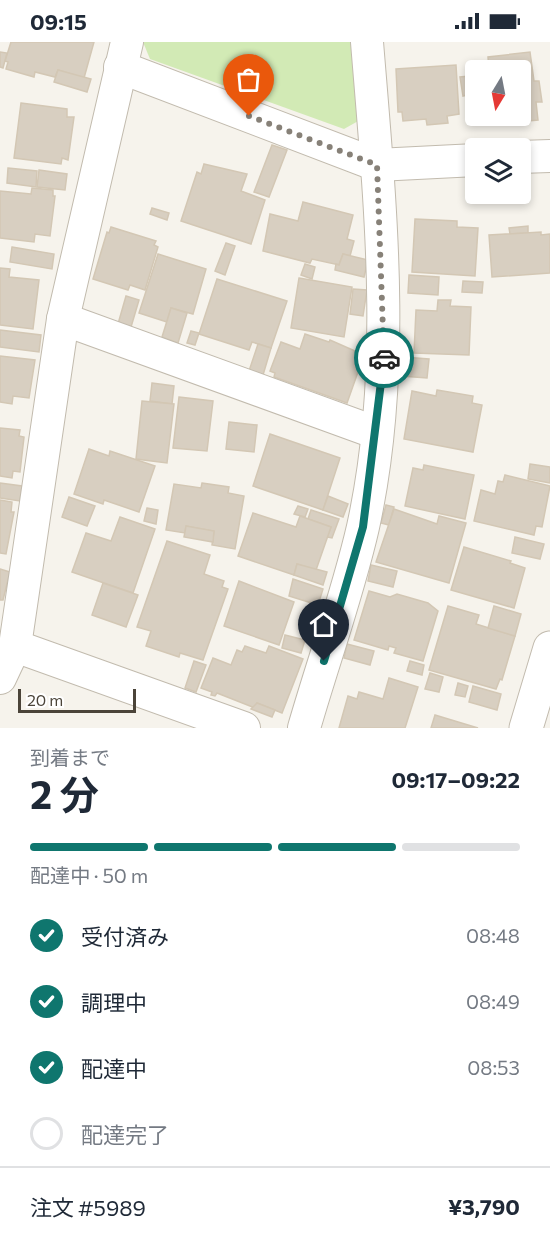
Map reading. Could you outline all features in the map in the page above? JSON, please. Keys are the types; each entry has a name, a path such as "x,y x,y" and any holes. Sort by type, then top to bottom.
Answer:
{"street":[{"path":"304,728 363,527 385,345 377,165 367,42"},
{"path":"0,678 15,646 63,320 123,54 377,165 465,160"},
{"path":"531,157 550,156"},
{"path":"63,320 376,433"},
{"path":"15,646 244,728"},
{"path":"526,728 550,648"}],"green space":[{"path":"143,42 354,42 360,120 344,129 150,59"}],"building":[{"path":"11,42 94,42 84,78 58,70 55,77 35,72 34,77 6,69 8,62 5,61"},
{"path":"0,52 7,53 3,68 0,67"},
{"path":"530,52 534,81 539,81 542,102 536,102 538,120 531,121 531,60 488,60 488,57"},
{"path":"456,65 459,114 447,116 448,123 427,125 426,119 403,121 402,112 398,112 396,69"},
{"path":"58,70 91,79 87,92 54,82"},
{"path":"465,76 465,96 463,96 460,77"},
{"path":"21,103 67,109 67,117 74,117 68,160 62,158 61,164 14,158"},
{"path":"272,145 287,150 269,197 254,192"},
{"path":"204,164 247,174 241,191 265,200 251,244 181,221 197,172 201,174"},
{"path":"8,168 37,171 36,187 7,183"},
{"path":"39,170 67,174 65,190 37,187"},
{"path":"32,188 53,190 53,196 55,196 50,236 35,234 34,242 0,238 0,191 31,194"},
{"path":"303,202 353,215 347,239 354,241 350,256 343,254 339,265 312,259 310,263 263,251 270,214 298,221"},
{"path":"152,208 169,213 167,220 150,214"},
{"path":"415,219 457,221 457,227 478,228 475,276 412,272"},
{"path":"528,226 528,233 510,234 509,228"},
{"path":"111,227 156,241 154,245 158,247 145,290 130,285 128,290 93,279 107,232 109,233"},
{"path":"541,232 541,235 550,234 550,273 492,277 489,235"},
{"path":"226,243 235,246 225,275 215,271"},
{"path":"12,247 54,254 52,269 10,262"},
{"path":"158,254 206,269 193,314 171,308 167,322 139,313"},
{"path":"343,254 368,260 364,277 335,270"},
{"path":"305,264 315,267 312,279 301,275"},
{"path":"0,268 10,269 9,277 39,280 33,329 0,325"},
{"path":"409,275 439,277 438,295 408,293"},
{"path":"299,278 352,287 344,337 291,328"},
{"path":"217,279 287,301 271,348 252,342 249,350 199,334"},
{"path":"463,281 483,282 482,293 462,292"},
{"path":"353,289 367,290 363,316 350,314"},
{"path":"126,296 139,300 131,327 118,324"},
{"path":"438,300 451,300 450,306 471,307 469,355 414,353 416,310 437,311"},
{"path":"171,308 187,313 178,343 162,337"},
{"path":"0,330 41,335 39,352 0,347"},
{"path":"191,331 199,333 195,345 187,343"},
{"path":"305,334 329,342 330,340 364,355 347,403 274,377 275,373 270,371 281,342 300,349"},
{"path":"258,344 271,348 263,375 249,371"},
{"path":"0,356 35,360 29,398 13,396 12,404 0,402"},
{"path":"403,357 429,359 427,378 401,376"},
{"path":"152,383 174,386 172,404 150,401"},
{"path":"437,390 473,396 472,403 482,405 473,452 404,439 412,391 436,396"},
{"path":"179,397 213,401 207,451 173,448"},
{"path":"142,401 174,404 167,463 136,459"},
{"path":"229,422 257,425 254,452 226,449"},
{"path":"0,428 20,430 19,436 24,437 20,472 13,471 12,478 0,476"},
{"path":"270,434 340,458 323,510 253,486"},
{"path":"89,449 109,456 110,451 155,466 139,512 104,500 103,504 74,494"},
{"path":"530,464 550,467 550,483 528,479"},
{"path":"424,465 474,475 465,519 405,506 413,468 423,470"},
{"path":"505,475 550,486 542,527 536,526 534,535 474,521 481,490 495,494 498,481 503,482"},
{"path":"0,483 22,486 20,501 0,498"},
{"path":"202,483 229,487 228,493 244,496 235,549 212,545 214,531 186,526 185,533 166,530 174,484 201,488"},
{"path":"328,496 348,504 343,517 323,510"},
{"path":"69,497 95,506 87,526 62,517"},
{"path":"0,500 12,502 11,512 14,512 6,554 0,553"},
{"path":"386,505 394,507 389,525 381,523"},
{"path":"298,506 308,509 305,517 294,514"},
{"path":"147,508 158,510 156,524 144,521"},
{"path":"394,509 437,524 439,516 466,523 449,583 376,562"},
{"path":"311,510 339,519 332,538 327,537 331,527 308,519"},
{"path":"253,513 296,527 300,516 331,527 316,570 297,564 294,575 238,556"},
{"path":"120,517 155,529 133,593 72,572 86,533 111,541"},
{"path":"186,526 214,531 213,542 184,537"},
{"path":"515,537 544,544 540,559 512,553"},
{"path":"167,541 210,555 204,574 224,581 222,587 228,589 203,660 180,653 179,657 146,646 151,631 137,627"},
{"path":"464,547 511,561 510,563 525,568 514,608 451,590"},
{"path":"297,564 327,572 323,585 294,575"},
{"path":"371,565 397,571 393,587 368,581"},
{"path":"0,569 10,572 3,600 0,600"},
{"path":"293,579 323,589 318,605 289,596"},
{"path":"239,581 294,602 279,645 224,626"},
{"path":"103,583 138,595 126,627 92,615"},
{"path":"369,591 390,597 397,594 428,603 438,611 423,661 394,653 396,648 389,646 388,650 354,640"},
{"path":"448,606 479,615 476,624 515,636 502,680 500,679 496,689 429,670"},
{"path":"494,606 521,614 515,636 488,628"},
{"path":"285,635 305,640 301,653 282,648"},
{"path":"347,644 374,651 370,665 344,658"},
{"path":"245,646 266,653 269,646 303,659 282,713 257,703 255,708 217,693 215,696 211,695 212,692 201,688 213,658 231,665 237,650 242,652"},
{"path":"194,661 206,665 196,692 185,688"},
{"path":"410,661 424,665 422,675 407,671"},
{"path":"430,673 443,677 439,692 425,689"},
{"path":"389,678 418,687 405,728 339,728 348,696 357,699 359,692 383,699"},
{"path":"458,683 468,686 465,697 455,695"},
{"path":"473,686 501,694 497,710 469,702"},
{"path":"257,703 275,710 272,717 251,709"},
{"path":"435,715 478,728 431,728"}],"way so far":[{"path":"249,116 377,165 384,358"}],"route":[{"path":"324,661 363,527 384,358"}]}
